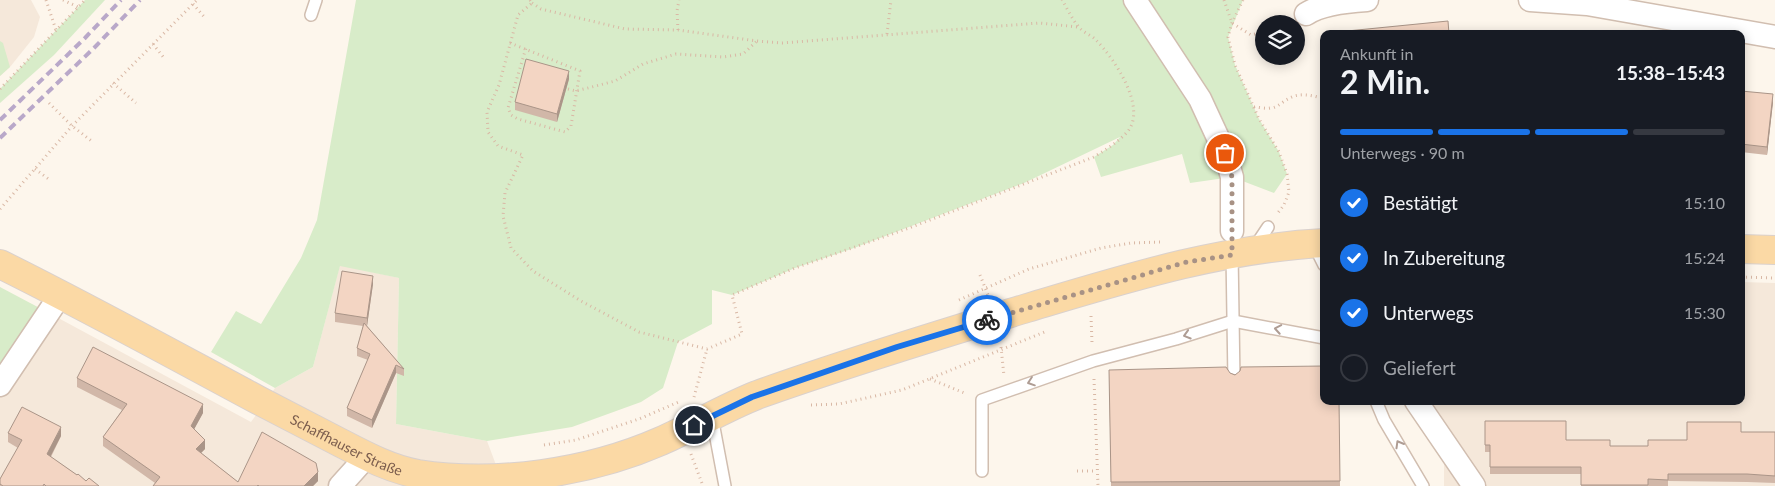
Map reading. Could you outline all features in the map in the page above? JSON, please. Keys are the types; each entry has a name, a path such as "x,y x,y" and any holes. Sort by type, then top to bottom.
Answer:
{"main road":[{"name":"Schaffhauser Straße","path":"0,264 61,294 366,456 442,481 488,480 530,476 612,460 660,441 703,407 752,397 906,344 1239,245 1320,250"},
{"path":"1745,249 1775,250"}],"street":[{"path":"1134,0 1200,99 1225,153 1232,177 1239,245"},
{"path":"1306,14 1313,10 1353,1 1367,0"},
{"path":"1530,0 1587,4 1740,30"},
{"path":"1745,31 1775,36"},
{"path":"0,385 61,294"},
{"path":"1419,405 1474,486"},
{"path":"340,486 366,456"},
{"path":"1456,460 1457,486"}],"lane":[{"path":"312,15 316,0"},
{"path":"1234,380 1233,321 1239,245 1268,227"},
{"path":"982,471 982,400 1093,361 1233,321 1320,337"},
{"path":"1378,405 1384,420 1423,486"},
{"path":"703,407 725,486"}],"path":[{"path":"46,0 56,30"},
{"path":"63,0 78,7"},
{"path":"0,89 85,0"},
{"path":"0,209 72,126 197,0"},
{"path":"678,30 677,11 679,0"},
{"path":"888,34 891,0"},
{"path":"1062,0 1078,27 1095,40 1109,55 1123,77 1131,97 1134,112 1129,130 1113,144 1094,156 910,228 795,268 732,296 742,334 707,349 639,332 581,301 534,271 511,248 503,216 505,194 523,155 498,146 488,132 487,112 499,85 518,15 531,1 541,9 625,30 678,30 782,43 1039,23 1078,27"},
{"path":"1224,0 1232,23 1251,35 1255,34"},
{"path":"1243,0 1232,23 1228,37 1235,64 1287,174 1289,192 1284,205 1268,227"},
{"path":"193,4 206,19"},
{"path":"568,89 576,91 615,82 643,64 676,54 723,56 743,54 757,41"},
{"path":"510,43 526,48 580,71 571,126 565,132 518,119 512,115 508,108 526,48"},
{"path":"153,44 164,58"},
{"path":"113,83 136,103"},
{"path":"1254,107 1270,108 1301,95 1320,98"},
{"path":"49,103 72,126 93,142"},
{"path":"36,169 50,180"},
{"path":"952,303 1029,270 1101,248 1160,242"},
{"path":"980,275 987,288"},
{"path":"1745,277 1775,278"},
{"path":"1083,318 1091,316 1098,486"},
{"path":"803,405 839,404 902,390 1051,329"},
{"path":"1001,348 1006,391"},
{"path":"540,446 576,440 639,419 671,405 703,407 707,349"},
{"path":"930,379 982,400"},
{"path":"689,448 703,486"},
{"path":"1077,471 1098,471"}],"shaded area":[{"path":"0,0 31,0 40,17 34,37 10,67 0,76"},
{"path":"340,265 399,278 396,424 487,441 504,486 0,486 0,385 49,313 251,422 275,388 313,367"},
{"path":"1745,282 1775,283 1775,486 1444,486 1444,462 1406,405 1745,405"}],"green space":[{"path":"85,0 105,0 54,55 0,103 0,89"},
{"path":"356,0 1243,0 1228,37 1235,65 1259,119 1279,152 1287,174 1274,193 1232,177 1190,183 1182,154 1101,177 1094,157 1113,145 1120,137 1024,183 854,248 795,268 732,295 712,290 712,324 678,342 663,388 641,402 572,427 487,441 396,424 399,278 340,266 313,367 275,388 211,352 236,311 261,324 301,258 317,220"},
{"path":"0,41 3,43 10,67 0,76"},
{"path":"0,287 49,313 0,385"}],"building":[{"path":"1448,21 1449,30 1357,30"},
{"path":"526,59 569,71 557,114 515,102"},
{"path":"1745,91 1773,94 1767,147 1745,144"},
{"path":"342,271 373,276 367,318 335,313"},
{"path":"364,323 404,369 396,365 372,420 347,408 370,354 357,348"},
{"path":"93,347 203,404 191,426 205,440 196,449 238,482 262,432 316,463 318,472 304,486 153,486 160,477 103,437 127,404 77,378"},
{"path":"1320,366 1320,405 1339,405 1340,481 1111,482 1109,370 1226,367 1230,373 1235,375 1240,371 1241,367"},
{"path":"22,407 61,427 47,454 86,481 89,478 99,486 46,486 44,484 43,486 3,486 0,484 0,479 22,440 8,433"},
{"path":"1485,421 1566,421 1566,440 1610,440 1610,446 1648,446 1648,440 1687,440 1687,422 1741,422 1741,432 1775,432 1775,476 1668,474 1668,480 1648,479 1648,485 1581,485 1581,467 1490,467 1490,445 1485,445"}],"railway":[{"path":"0,120 85,38 121,0"},
{"path":"0,138 94,48 140,0"}],"way so far":[{"path":"987,320 1187,262 1232,255 1232,177 1225,153"}],"route":[{"path":"694,425 752,397 821,372 987,320"}]}
